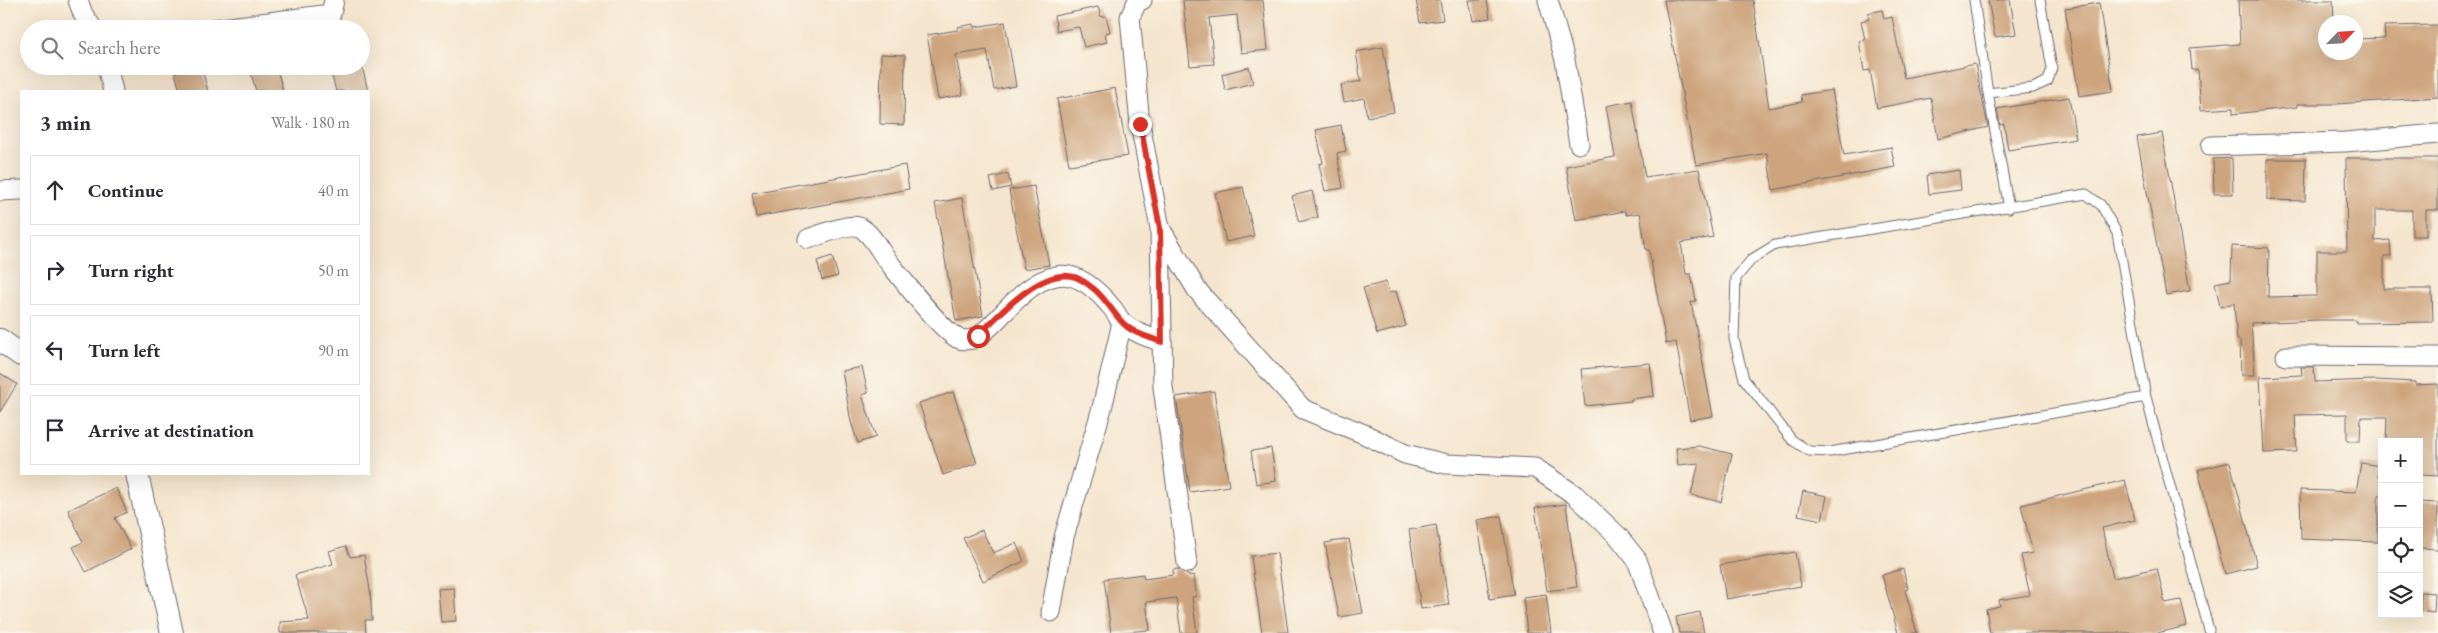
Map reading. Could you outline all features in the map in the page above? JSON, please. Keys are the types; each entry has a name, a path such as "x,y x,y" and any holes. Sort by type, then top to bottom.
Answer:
{"street":[{"path":"78,0 87,20"},
{"path":"284,20 331,14 334,0"},
{"path":"1142,0 1137,2 1130,17 1140,124 1160,228 1163,387 1187,563"},
{"path":"1548,0 1565,60 1580,144"},
{"path":"109,75 113,90"},
{"path":"2212,146 2345,142 2438,134"},
{"path":"0,191 20,190"},
{"path":"808,238 851,226 859,227 867,233 902,280 948,330 959,339 969,340 978,336 1006,309 1039,282 1058,276 1076,277 1094,289 1122,323 1138,333 1162,342"},
{"path":"1160,228 1197,290 1303,409 1364,434 1405,454 1446,464 1535,468 1575,495 1618,536 1637,560 1664,633"},
{"path":"1051,612 1064,537 1102,408 1122,323"},
{"path":"0,340 20,354"},
{"path":"2286,356 2438,357"},
{"path":"136,475 172,633"}],"lane":[{"path":"1974,0 1988,93 2009,208"},
{"path":"1988,93 2033,88 2048,81 2052,68 2040,0"},
{"path":"2146,397 1830,452 1809,451 1792,440 1744,379 1734,339 1736,278 1752,259 1775,245 2086,194 2101,205 2117,233 2146,397 2209,630"}],"building":[{"path":"1183,0 1263,0 1268,50 1241,53 1237,15 1209,18 1214,64 1190,66"},
{"path":"1416,0 1440,0 1443,20 1420,23"},
{"path":"1469,0 1487,0 1490,18 1473,21"},
{"path":"1664,0 1753,0 1769,108 1802,102 1801,95 1832,90 1844,155 1891,147 1895,167 1773,190 1767,153 1696,165"},
{"path":"1988,0 2010,0 2016,34 1995,37"},
{"path":"2238,0 2333,0 2334,15 2318,15 2318,60 2363,60 2363,39 2385,38 2384,26 2438,25 2438,97 2336,104 2297,104 2297,107 2233,114 2233,108 2201,110 2198,70 2192,70 2190,48 2240,44"},
{"path":"2099,3 2113,91 2079,96 2065,8"},
{"path":"1098,7 1101,17 1106,16 1110,32 1105,33 1107,42 1084,47 1079,27 1057,31 1054,16"},
{"path":"1882,10 1884,19 1892,17 1904,78 1975,64 1988,127 1938,139 1931,98 1877,108 1870,70 1864,71 1859,41 1865,40 1861,21 1869,19 1868,13"},
{"path":"1005,22 1016,86 994,90 987,50 956,55 963,95 938,99 927,35 958,30 958,27 974,24 975,27"},
{"path":"1383,47 1394,112 1367,117 1364,98 1344,102 1341,85 1361,81 1356,52"},
{"path":"881,54 905,55 904,125 880,124"},
{"path":"1249,67 1253,83 1225,90 1222,74"},
{"path":"176,75 204,75 208,90 180,90"},
{"path":"252,75 279,75 283,90 256,90"},
{"path":"332,75 364,75 368,90 336,90"},
{"path":"1115,88 1128,156 1069,165 1057,99"},
{"path":"2069,97 2076,139 2008,150 2004,124 2000,125 1997,109"},
{"path":"1632,101 1645,177 1699,169 1713,237 1681,243 1686,274 1691,274 1696,301 1691,302 1713,416 1690,420 1676,342 1666,344 1649,250 1646,250 1640,213 1626,215 1625,211 1576,220 1566,166 1615,157 1606,106"},
{"path":"1341,125 1346,151 1337,153 1343,188 1325,191 1319,164 1323,163 1316,130"},
{"path":"2162,133 2190,291 2166,295 2137,137"},
{"path":"2232,158 2233,194 2214,194 2213,159"},
{"path":"2346,158 2438,158 2438,210 2426,210 2426,236 2412,236 2412,210 2375,210 2375,241 2390,240 2391,256 2384,256 2384,289 2432,289 2433,322 2356,323 2356,320 2317,320 2251,323 2255,375 2241,375 2240,340 2237,340 2234,303 2220,307 2215,283 2231,280 2232,246 2269,248 2268,297 2317,296 2317,251 2347,251"},
{"path":"2267,159 2306,159 2305,201 2267,200"},
{"path":"905,165 909,189 756,217 752,193"},
{"path":"1959,170 1961,190 1929,194 1927,175"},
{"path":"1008,174 1011,187 993,191 990,178"},
{"path":"1034,186 1049,265 1024,269 1009,190"},
{"path":"1243,187 1254,236 1226,242 1215,193"},
{"path":"1312,191 1318,217 1299,222 1292,196"},
{"path":"962,198 983,316 956,321 935,203"},
{"path":"832,256 838,276 822,280 817,261"},
{"path":"1386,282 1389,293 1396,291 1406,326 1377,334 1363,288"},
{"path":"1650,363 1654,396 1631,399 1631,401 1585,406 1581,369"},
{"path":"862,367 868,393 862,395 876,437 858,443 851,422 842,371"},
{"path":"2301,367 2314,367 2315,382 2375,380 2415,382 2415,385 2438,384 2438,476 2423,475 2423,438 2386,438 2387,417 2361,417 2360,441 2347,441 2347,414 2295,415 2297,452 2264,453 2260,377 2302,375"},
{"path":"0,373 17,384 0,412"},
{"path":"1214,391 1229,486 1190,492 1176,397"},
{"path":"953,392 977,463 943,475 919,403"},
{"path":"1699,446 1732,454 1721,502 1691,495 1699,463 1678,465 1676,448"},
{"path":"1271,448 1276,481 1256,484 1251,451"},
{"path":"2230,462 2257,566 2225,574 2198,470"},
{"path":"2361,463 2378,466 2378,542 2301,539 2300,490 2356,492"},
{"path":"2125,480 2135,520 2102,528 2113,578 2157,568 2165,603 2181,600 2187,626 2157,633 1990,633 1986,609 2000,606 1999,600 2030,595 2021,555 2033,553 2021,505"},
{"path":"116,488 127,512 115,518 131,549 86,572 73,547 83,542 68,510"},
{"path":"1803,491 1827,496 1822,520 1798,515"},
{"path":"2423,502 2438,503 2438,549 2423,548"},
{"path":"1566,504 1577,587 1547,591 1535,508"},
{"path":"1501,516 1514,595 1490,599 1477,520"},
{"path":"1436,525 1449,605 1421,609 1409,530"},
{"path":"982,530 993,553 1016,543 1024,561 983,581 963,538"},
{"path":"1349,539 1363,613 1339,617 1325,543"},
{"path":"346,546 350,557 364,555 370,590 372,620 365,620 366,633 280,633 280,622 309,620 295,575 333,564 329,551"},
{"path":"1795,552 1801,586 1726,599 1720,565"},
{"path":"1277,553 1288,632 1262,633 1251,556"},
{"path":"1178,569 1189,576 1194,575 1196,596 1192,597 1197,633 1181,633 1176,598 1146,602 1150,630 1111,633 1104,579 1143,574 1144,579 1173,575 1173,570"},
{"path":"1903,569 1908,589 1905,590 1917,633 1898,633 1882,575"},
{"path":"454,588 456,621 441,622 438,589"},
{"path":"2423,592 2435,593 2434,613 2423,611"},
{"path":"1546,594 1551,633 1527,633 1523,597"},
{"path":"1700,612 1704,633 1679,633 1676,617"}],"route":[{"path":"978,336 1006,309 1039,282 1058,276 1076,277 1094,289 1122,323 1138,333 1162,342 1160,228 1140,124"}]}
